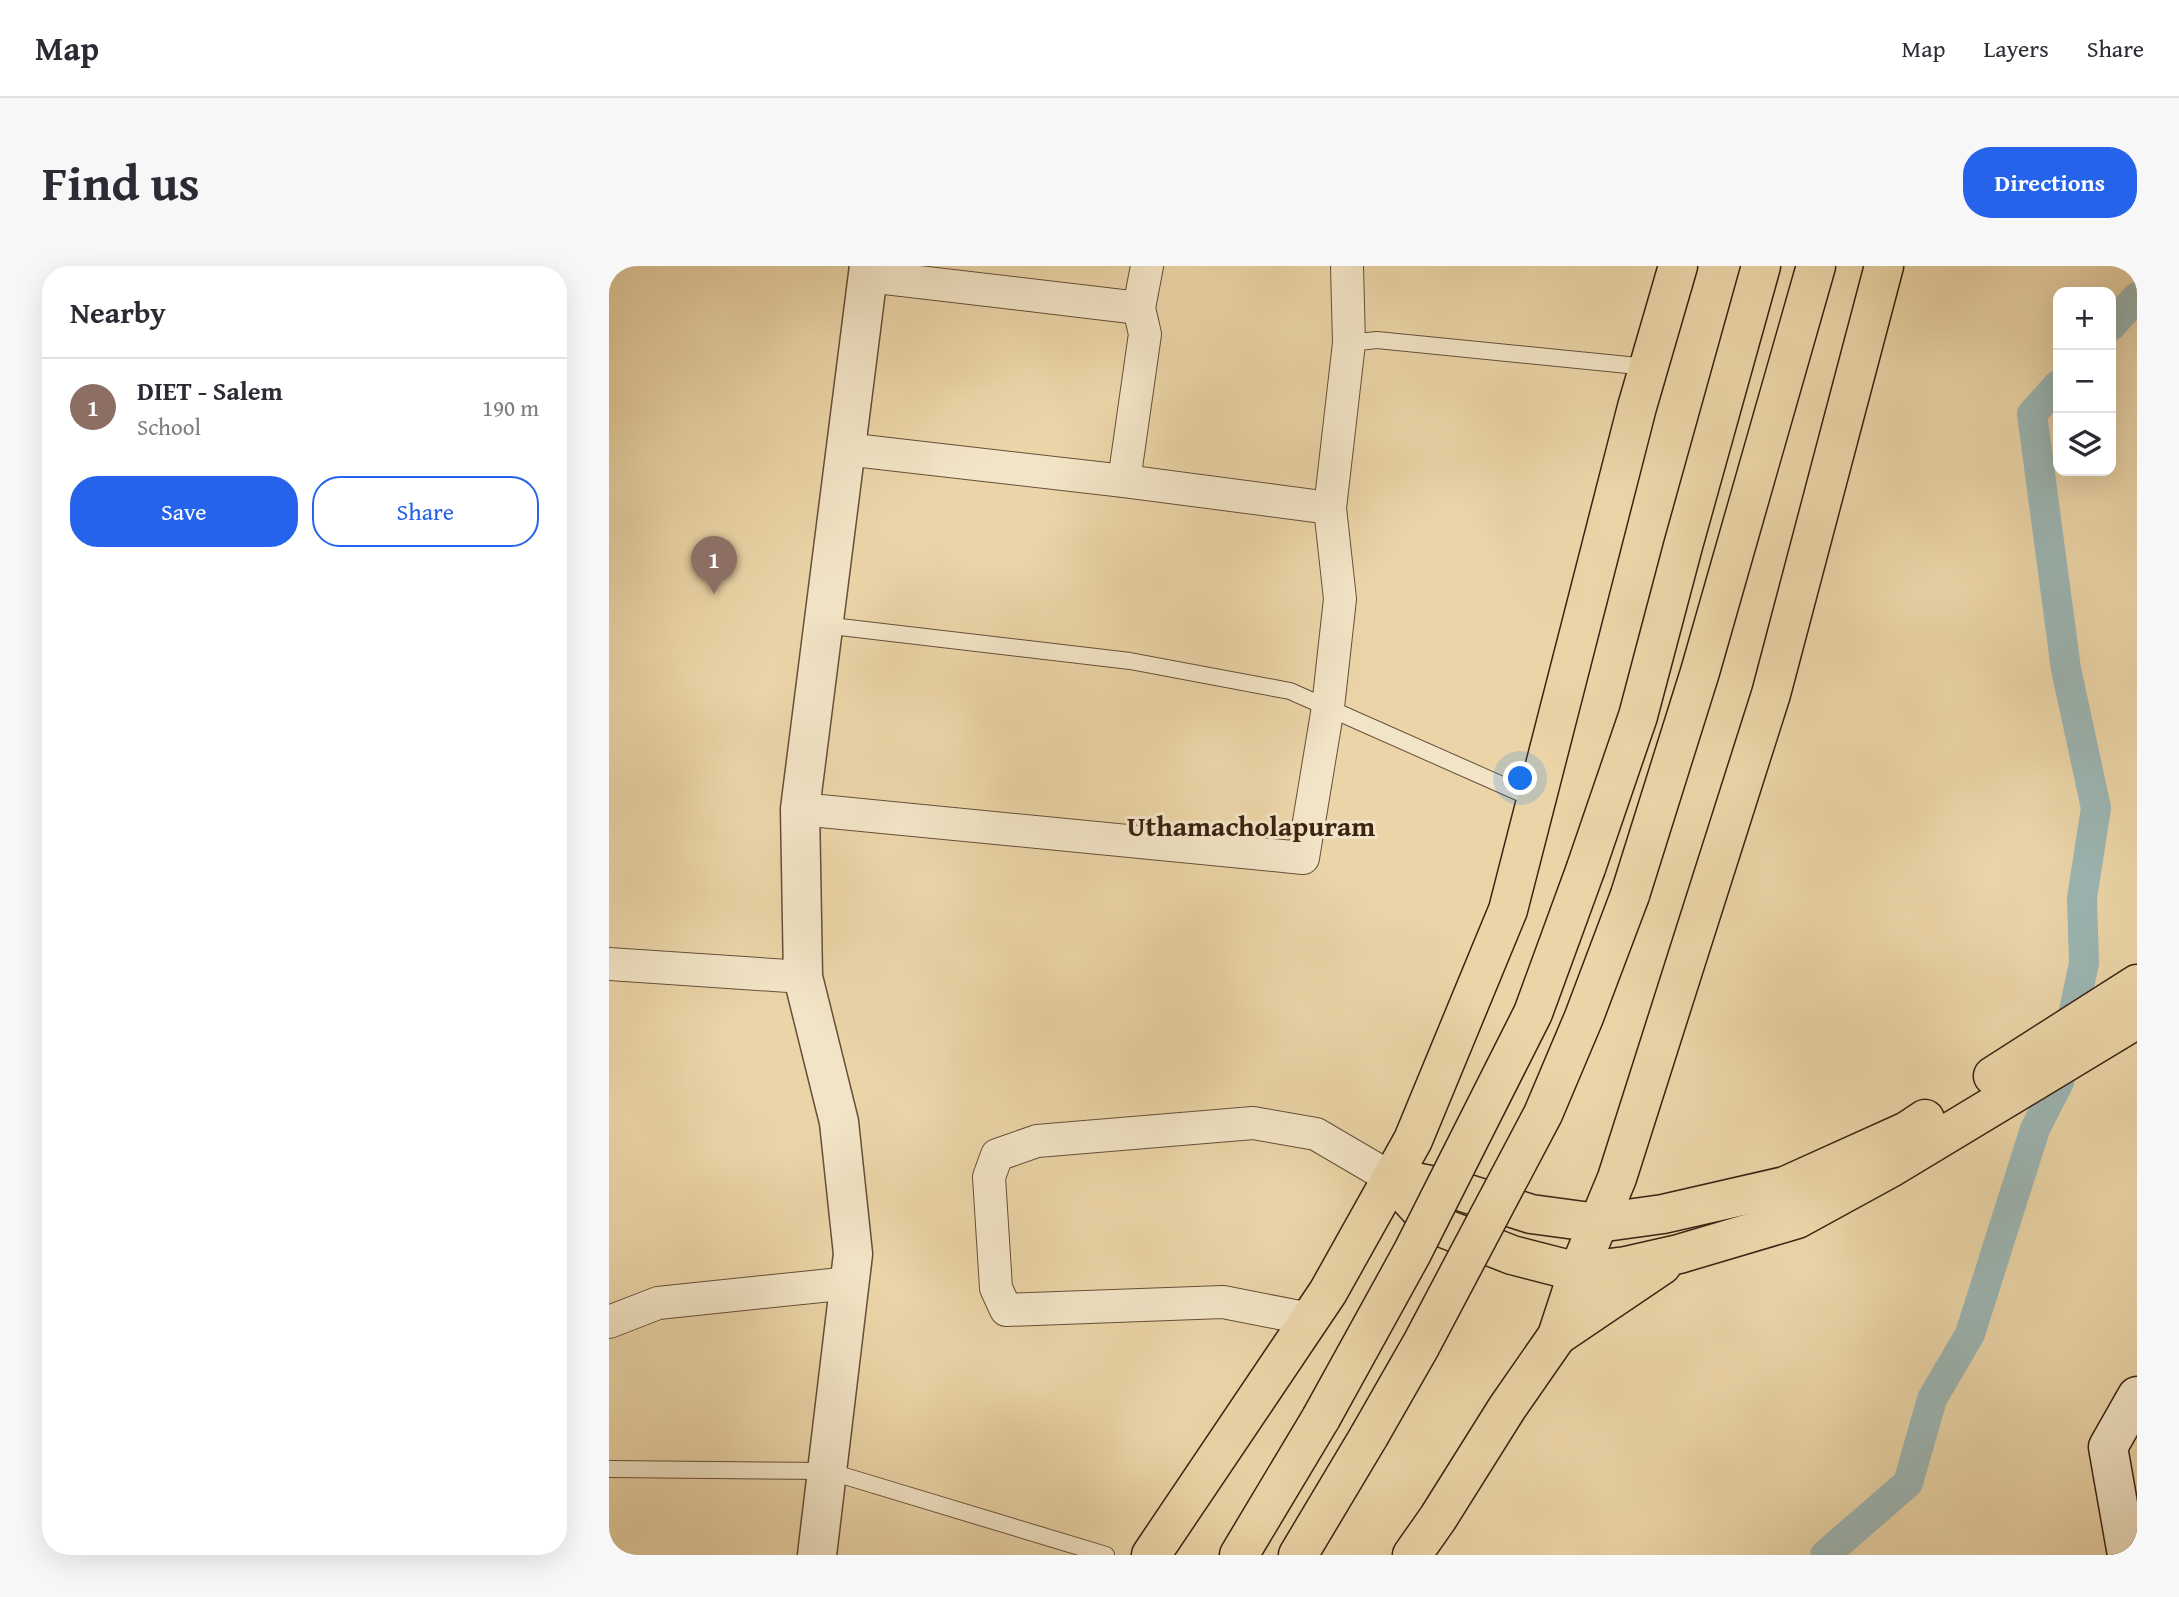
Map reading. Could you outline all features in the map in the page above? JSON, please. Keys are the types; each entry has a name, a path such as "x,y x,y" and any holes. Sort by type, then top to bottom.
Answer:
{"main road":[{"path":"1151,1555 1328,1292 1412,1140 1508,910 1648,367 1678,266"},
{"path":"1239,1555 1321,1418 1412,1252 1533,1013 1639,716 1761,266"},
{"path":"1298,1555 1421,1345 1543,1114 1584,1017 1630,895 1700,673 1816,266"},
{"path":"1412,1555 1557,1336 1578,1272 1617,1178 1771,694 1884,266"},
{"path":"1391,1178 1433,1224 1512,1255 1578,1272 1626,1266 1679,1254 1797,1219 1915,1140 2137,984"},
{"path":"1391,1178 1456,1190 1531,1214 1598,1223 1663,1213 1785,1186 1915,1140 2137,1019"},
{"path":"1557,1336 1679,1254"}],"street":[{"path":"1124,481 1145,334 1139,308 1147,266"},
{"path":"800,809 1303,858 1328,707 1340,599 1330,508 1349,343 1347,266"},
{"path":"817,1555 853,1254 839,1122 803,977 800,809 868,271 1139,308"},
{"path":"845,449 1330,508"},
{"path":"609,964 803,977"},
{"path":"1310,1319 1223,1303 1006,1310 996,1288 989,1177 997,1155 1037,1141 1253,1123 1316,1134 1391,1178"},
{"path":"609,1322 658,1303 850,1283"},
{"path":"2127,1555 2108,1447 2137,1396"}],"lane":[{"path":"1349,343 1377,340 1648,367"},
{"path":"823,625 1131,662 1290,691 1536,800"},
{"path":"609,1469 828,1471 1106,1555"}],"waterway":[{"path":"2116,320 2137,297"},
{"path":"1825,1555 1908,1483 1932,1399 1970,1334 2035,1129 2059,1082 2084,963 2082,898 2096,808 2066,669 2032,414 2053,391"}],"place":[{"name":"DIET - Salem","path":"714,594"}],"district":[{"name":"Uthamacholapuram","path":"1251,826"}]}
